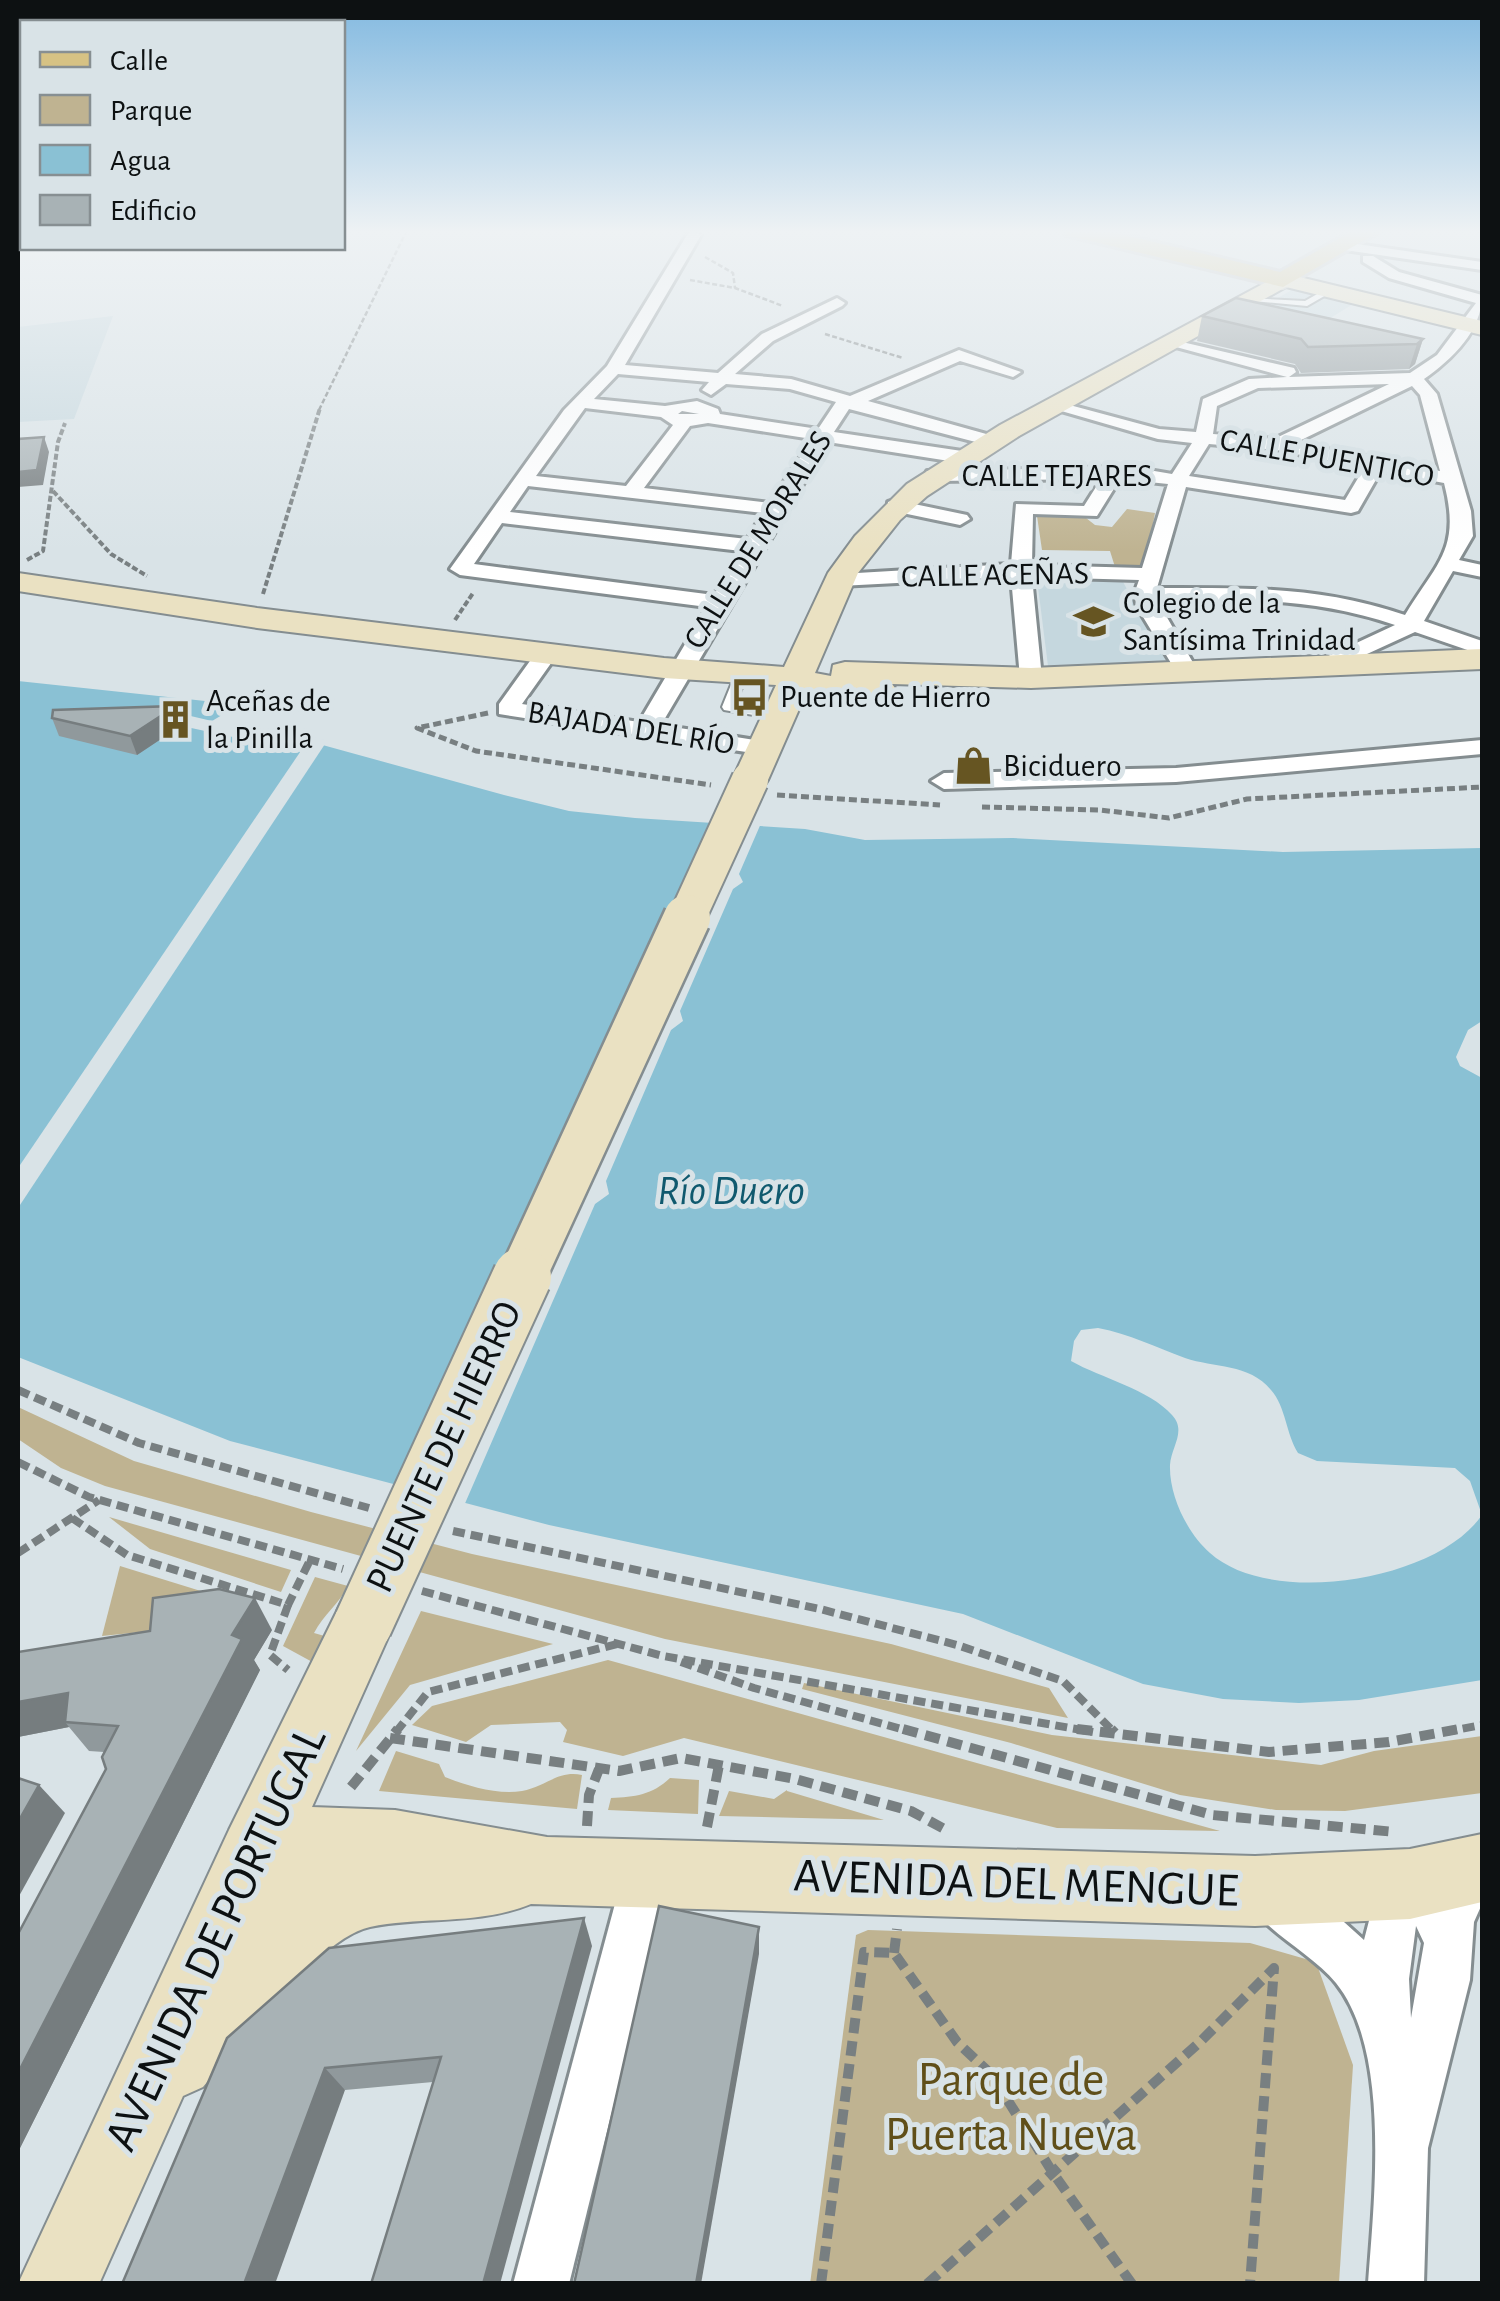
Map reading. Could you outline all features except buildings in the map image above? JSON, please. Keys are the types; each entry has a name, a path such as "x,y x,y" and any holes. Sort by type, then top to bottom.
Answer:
{"main road":[{"name":"PUENTE DE HIERRO","path":"372,1594 840,580 861,544 895,506 934,475 1178,337"},
{"path":"18,582 256,599 443,637 678,669 743,670 797,677 831,687 878,688"},
{"path":"797,677 841,672 1031,678 1482,659"},
{"path":"765,748 819,702 878,688 966,678"},
{"name":"AVENIDA DE PORTUGAL","path":"56,2274 136,2110 372,1594"},
{"path":"309,1736 304,1765 315,1800 338,1828 362,1841"},
{"path":"253,1854 265,1868 290,1880 362,1841"},
{"path":"136,2110 264,1961 312,1922 362,1841"},
{"name":"AVENIDA DEL MENGUE","path":"362,1841 460,1886 567,1850 646,1874 1255,1891 1413,1858 1482,1869"}],"street":[{"path":"632,337 614,368 524,480 460,569 720,602"},
{"path":"703,412 722,377 750,346 763,337"},
{"path":"1278,445 1414,378 1442,358 1459,337"},
{"path":"1171,341 1317,380"},
{"name":"CALLE DE MORALES","path":"645,732 678,669 843,405 960,355 1014,372"},
{"path":"614,368 791,384 991,440"},
{"path":"1188,673 1148,607 1147,584 1179,478 1204,437 1209,403 1255,383 1414,378 1428,394 1462,511 1462,536 1412,623 1394,637 1330,664"},
{"path":"583,403 676,417 703,412 962,458"},
{"name":"CALLE PUENTICO","path":"1056,404 1130,428 1278,445 1450,479"},
{"path":"631,492 676,417"},
{"name":"CALLE TEJARES","path":"934,475 1114,473 1179,478 1351,507 1375,464"},
{"path":"1031,678 1021,571 1023,508 1090,512 1114,473"},
{"path":"524,480 775,509"},
{"path":"895,506 953,527 976,499"},
{"path":"498,517 753,546"},
{"path":"1447,564 1482,571"},
{"name":"CALLE ACEÑAS","path":"840,580 1021,571 1286,594 1347,602 1482,648"},
{"name":"BAJADA DEL RÍO","path":"548,652 508,709 765,748"},
{"path":"944,781 1176,775 1482,748"},
{"path":"1413,1858 1448,1940"},
{"path":"1396,2284 1401,2135 1387,2027 1389,1940 1413,1858"},
{"path":"1402,2188 1420,2079 1445,1980 1456,1903 1482,1869"},
{"path":"541,2284 629,1957 646,1874"},
{"path":"1255,1891 1293,1911 1337,1948 1370,1990 1387,2027"}],"lane":[{"path":"743,670 728,707 765,748"}],"path":[{"path":"256,599 328,385 353,337"},
{"path":"846,337 930,368"},
{"path":"18,566 43,551 58,442 65,422"},
{"path":"52,490 111,554 160,584"},
{"path":"443,637 486,572"},
{"path":"508,709 418,728 476,751 672,780"},
{"path":"973,806 1100,810 1170,818 1247,799 1482,786"},
{"path":"802,798 955,806"},
{"path":"18,1390 47,1399 139,1443 378,1510"},
{"path":"18,1462 99,1500 310,1560 372,1594 664,1656 1116,1734 1269,1752 1388,1742 1482,1725"},
{"path":"18,1553 99,1500"},
{"path":"72,1518 126,1555 288,1606"},
{"path":"434,1526 820,1609 957,1645 1063,1680 1116,1734"},
{"path":"288,1670 270,1654 310,1560"},
{"path":"362,1841 390,1738 428,1692 618,1644"},
{"path":"664,1656 754,1688 1212,1815 1413,1858"},
{"path":"390,1738 619,1771 680,1758 794,1779 912,1811 956,1835"},
{"path":"707,1833 719,1765"},
{"path":"567,1850 599,1769"},
{"path":"898,1921 894,1952 958,2042 992,2075 1052,2173 1132,2284"},
{"path":"821,2284 864,1952 894,1952"},
{"path":"927,2284 1200,2042 1274,1968 1250,2284"}],"shaded area":[{"path":"18,337 105,337 74,419 18,422"},
{"name":"Colegio de la Santísima Trinidad","path":"1037,579 1122,580 1167,663 1048,666"}],"green space":[{"path":"1127,509 1155,513 1145,568 1115,567 1110,551 1042,550 1037,516 1086,518 1095,525 1112,527"},
{"path":"18,1407 134,1461 311,1512 472,1554 891,1644 1049,1688 1068,1718 665,1639 105,1486 61,1468 18,1439"},
{"path":"109,1517 291,1570 281,1592 150,1549"},
{"path":"120,1566 246,1605 170,1629 102,1636"},
{"path":"315,1577 348,1586 314,1633 328,1637 316,1664 283,1646"},
{"path":"421,1611 553,1644 410,1685 356,1751"},
{"path":"608,1660 1220,1831 1057,1828 684,1738 623,1756 563,1742 567,1730 560,1722 491,1725 466,1742 412,1725 432,1706"},
{"path":"804,1683 1052,1735 1321,1765 1374,1751 1482,1736 1482,1793 1345,1811 1276,1810 1180,1795 1011,1743 802,1689"},
{"path":"396,1751 439,1764 445,1777 493,1791 522,1791 566,1775 582,1775 577,1809 379,1791"},
{"path":"670,1778 699,1780 698,1814 608,1810 611,1798 643,1794"},
{"path":"787,1790 884,1820 719,1816 729,1791 774,1799"},
{"name":"Parque de Puerta Nueva","path":"868,1930 1250,1943 1316,1962 1353,2065 1339,2283 810,2284 856,1935"}],"water":[{"name":"Río Duero","path":"18,681 224,703 227,712 212,721 165,710 159,721 242,739 256,730 279,733 569,811 805,829 865,840 1013,838 1283,852 1482,848 1482,1021 1468,1030 1456,1057 1460,1066 1482,1078 1482,1515 1482,1680 1359,1700 1299,1703 1223,1699 1143,1684 963,1614 549,1525 230,1441 18,1357","holes":["1098,1328 1185,1358 1252,1375 1276,1397 1298,1453 1317,1461 1455,1468 1470,1481 1482,1515 1460,1538 1429,1557 1392,1571 1352,1579 1311,1583 1272,1580 1237,1570 1202,1545 1181,1513 1170,1477 1178,1433 1172,1415 1138,1391 1071,1361 1074,1341 1081,1330"]}],"pier":[{"path":"311,736 327,741 18,1208 18,1168"},
{"name":"Puente de Hierro","path":"714,818 762,821 739,874 743,882 733,889 680,1011 683,1021 671,1030 606,1181 609,1194 595,1204 463,1508 394,1490"}],"place":[{"name":"Colegio de la Santísima Trinidad","path":"1093,621"},
{"name":"Puente de Hierro","path":"750,697"},
{"name":"Aceñas de la Pinilla","path":"176,719"},
{"name":"Biciduero","path":"973,766"}]}
